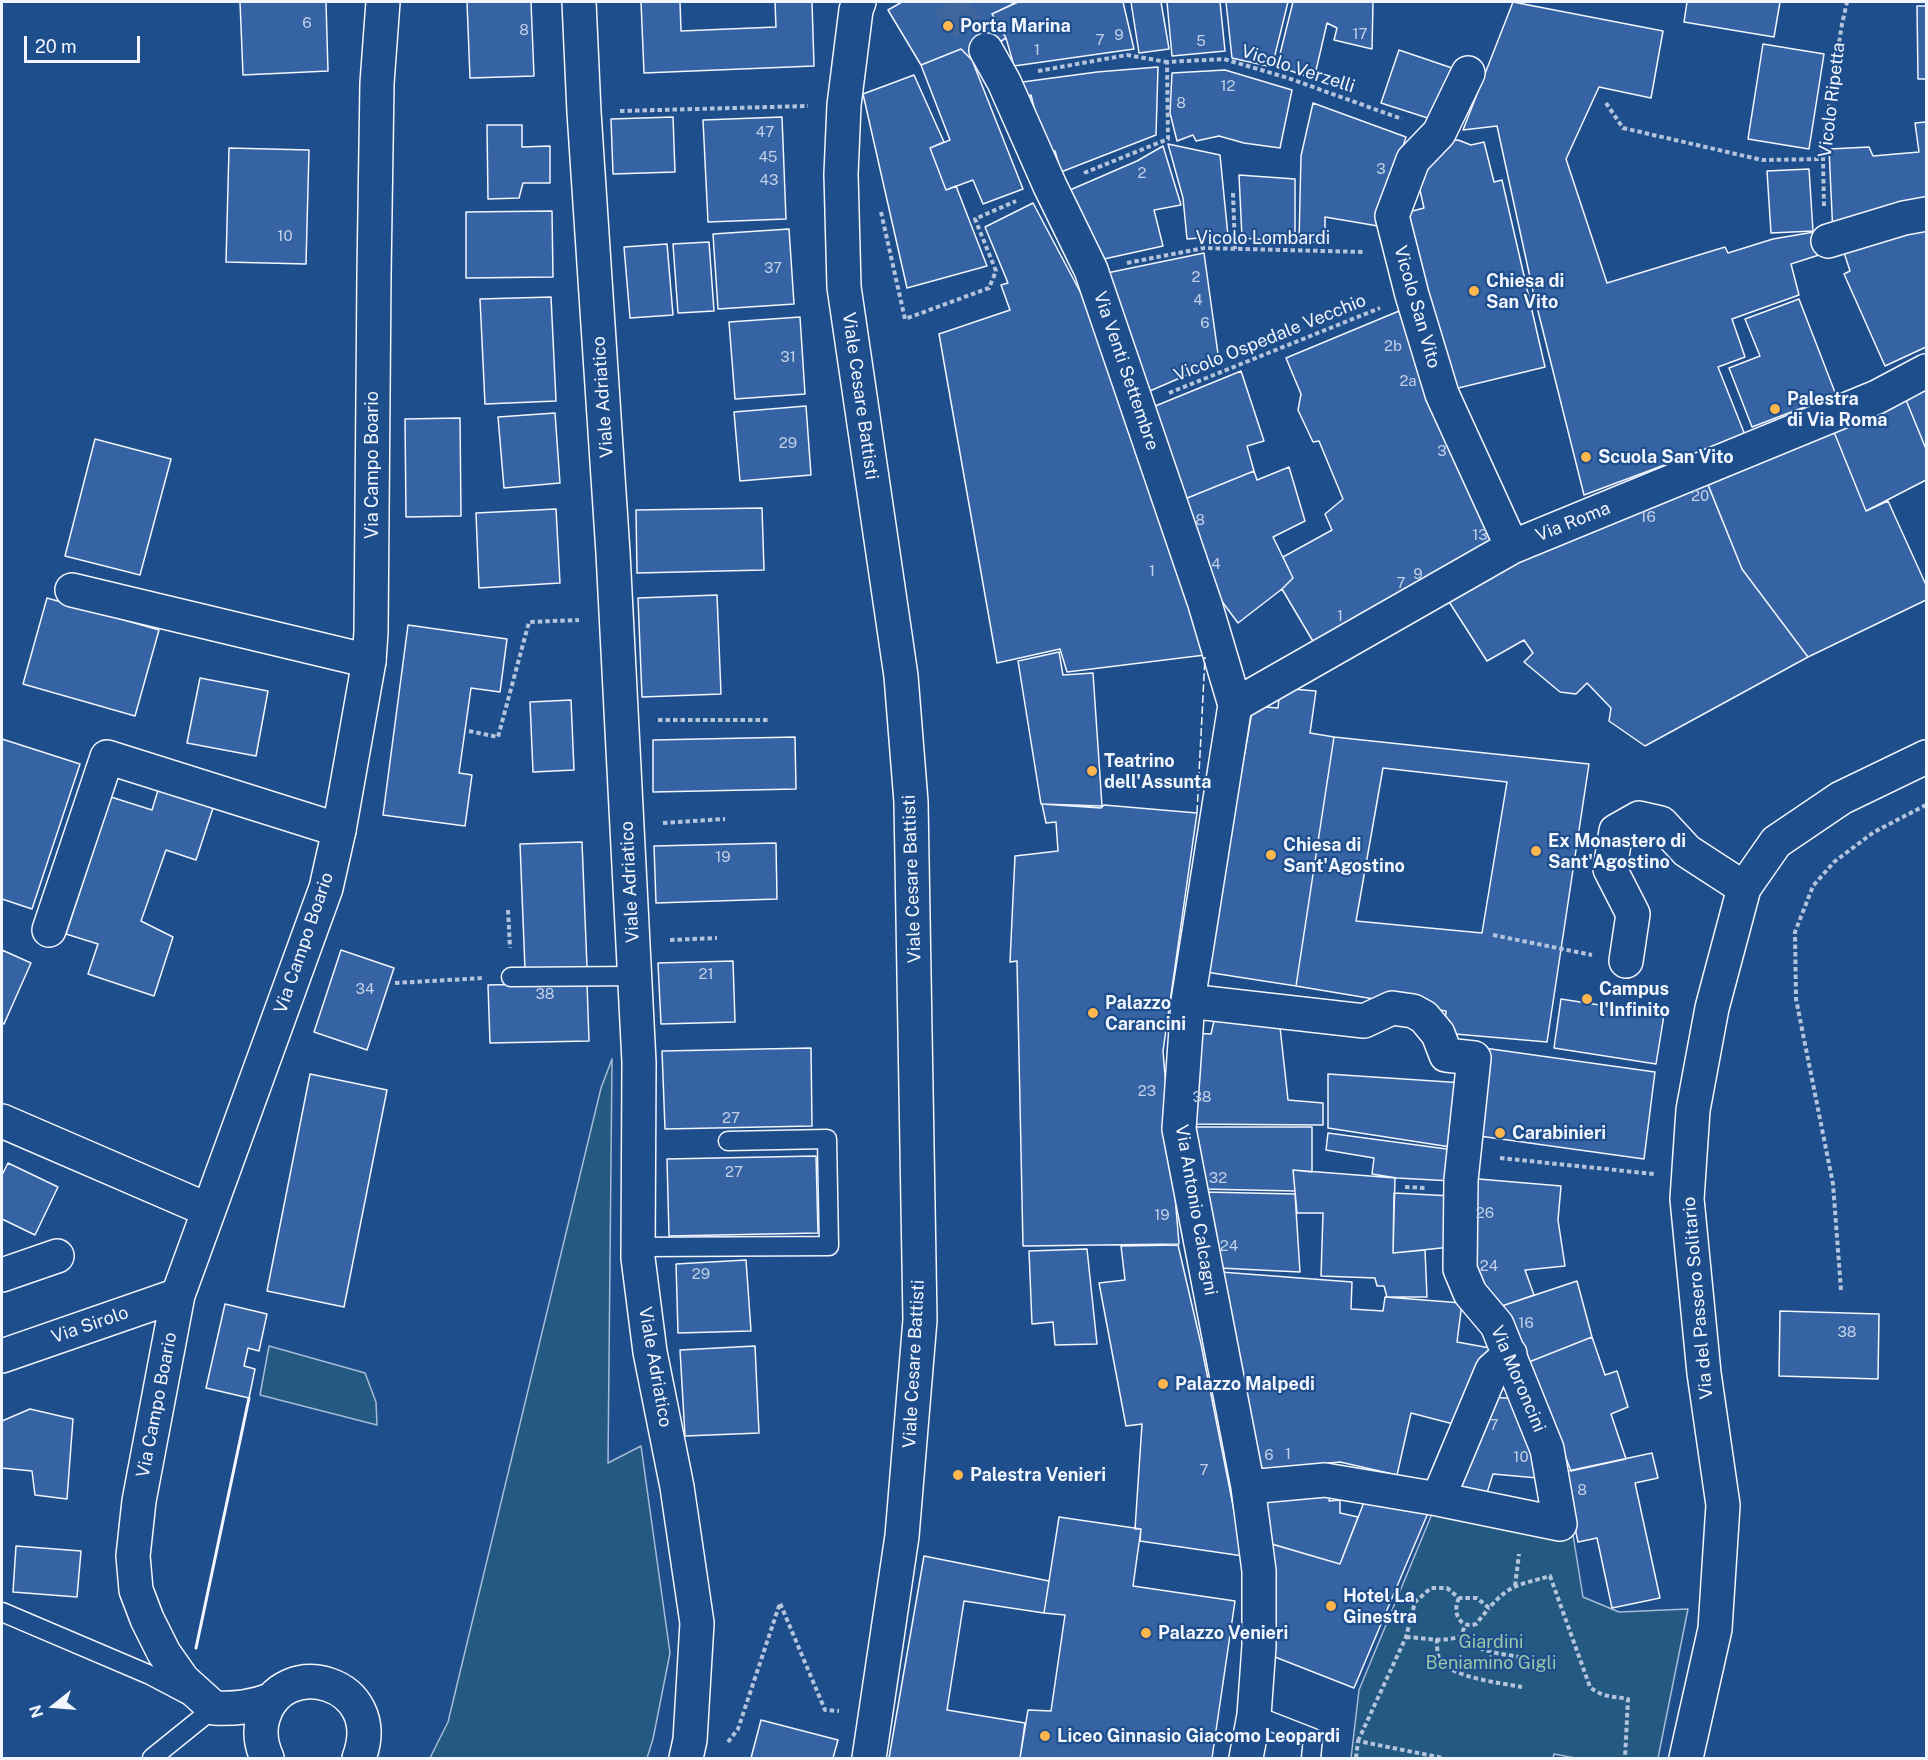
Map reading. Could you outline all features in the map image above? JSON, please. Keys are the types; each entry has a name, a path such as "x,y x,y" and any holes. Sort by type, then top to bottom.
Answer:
{"street":[{"name":"Via Campo Boario","path":"244,1732 183,1680 164,1653 147,1620 136,1590 133,1556 139,1501 178,1295 326,888 339,830 369,662 377,95 383,2"},
{"name":"Viale Adriatico","path":"579,2 622,720 639,1062 638,1247 650,1353 677,1487 697,1623 688,1749"},
{"name":"Viale Cesare Battisti","path":"859,2 856,10 846,95 841,174 844,287 901,676 911,802 920,1320 902,1536 869,1758"},
{"name":"Via Venti Settembre","path":"987,50 1004,81 1050,186 1091,270 1205,604 1235,705"},
{"name":"Vicolo San Vito","path":"1468,73 1439,133 1413,160 1392,216 1412,295 1442,394 1512,547"},
{"path":"1828,241 1904,218 1926,214"},
{"name":"Via Roma","path":"1235,705 1512,547 1877,397 1926,370"},
{"path":"72,590 369,662"},
{"name":"Via Antonio Calcagni","path":"1235,705 1188,1001 1179,1130 1248,1487 1259,1571 1254,1715 1246,1758"},
{"path":"49,930 107,757 339,830"},
{"name":"Via del Passero Solitario","path":"1686,1758 1715,1629 1723,1505 1704,1373 1687,1199 1693,1110 1710,1019 1744,888 1776,842 1841,798 1926,757"},
{"path":"1626,961 1634,914 1610,869 1616,831 1639,818 1661,823 1687,850 1744,888"},
{"name":"Via Moroncini","path":"1188,1001 1364,1021 1392,1008 1413,1011 1424,1017 1438,1034 1446,1055 1474,1058 1461,1180 1460,1269 1470,1293 1497,1325 1510,1354 1547,1449 1560,1524 1438,1499 1325,1480 1248,1487"},
{"path":"2,1121 208,1209"},
{"path":"2,1275 57,1257"},
{"name":"Via Sirolo","path":"2,1356 178,1295"},
{"path":"1438,1499 1492,1370 1510,1354"},
{"path":"273,1699 253,1707 234,1709 244,1732 261,1727 265,1712 273,1699 285,1688 300,1682 316,1681 345,1692 355,1703 362,1716 364,1731 359,1758"}],"lane":[{"path":"511,977 634,976"},
{"path":"638,1247 829,1246 826,1139 728,1141"},
{"path":"2,1612 150,1676 244,1732"},
{"path":"1254,1715 1313,1737 1311,1758"},
{"path":"152,1758 244,1732"}],"path":[{"name":"Vicolo Ripetta","path":"1828,241 1824,207 1823,159 1828,110 1847,2"},
{"name":"Vicolo Verzelli","path":"1030,72 1127,55 1167,62 1224,59 1379,110 1439,133"},
{"path":"881,211 905,319 989,288 996,271 975,219 1168,139 1167,62"},
{"path":"584,112 846,95"},
{"path":"1606,103 1623,128 1762,160 1823,159"},
{"path":"1233,193 1235,249"},
{"name":"Vicolo Lombardi","path":"1091,270 1204,248 1401,253"},
{"name":"Vicolo Ospedale Vecchio","path":"1138,405 1412,295"},
{"path":"469,731 498,737 529,622 616,618"},
{"path":"622,720 770,720"},
{"path":"1841,1290 1833,1184 1796,999 1795,932 1813,886 1834,862 1874,832 1926,805"},
{"path":"627,825 724,819"},
{"path":"395,983 511,977 508,910"},
{"path":"1493,935 1626,961"},
{"path":"633,942 717,938"},
{"path":"1464,1154 1689,1178"},
{"path":"1459,1598 1457,1615 1461,1623 1476,1624 1500,1596 1515,1586 1550,1576 1590,1687 1599,1694 1611,1698 1628,1699 1625,1758"},
{"path":"1356,1758 1358,1741 1406,1637 1415,1602 1431,1588 1447,1588 1459,1598 1477,1598 1489,1608"},
{"path":"688,1749 722,1749 738,1729 780,1603 825,1710 876,1716"},
{"path":"1461,1636 1465,1625"},
{"path":"1406,1637 1446,1640 1461,1636"},
{"path":"1461,1636 1480,1649 1526,1658"},
{"path":"1437,1640 1439,1658 1447,1667 1464,1675 1522,1688"},
{"path":"1358,1741 1443,1758"}],"green space":[{"path":"612,1059 608,1463 641,1446 670,1653 653,1739 647,1758 430,1758 448,1722 601,1088"},
{"path":"269,1346 365,1373 376,1402 377,1425 260,1395"},
{"name":"Giardini Beniamino Gigli","path":"1434,1509 1573,1535 1583,1597 1619,1612 1688,1609 1658,1758 1575,1758 1554,1754 1553,1758 1351,1758 1359,1690"}],"building":[{"path":"240,2 326,2 328,71 243,75"},
{"path":"467,2 531,2 534,76 470,78"},
{"path":"641,2 680,2 681,31 776,27 775,2 812,2 814,66 644,73"},
{"name":"Porta Marina","path":"902,2 1012,2 1013,4 992,14 1006,38 972,60 961,49 921,65 888,10"},
{"path":"1018,2 1123,2 1134,49 1014,66 1006,38 992,14"},
{"path":"1131,2 1161,2 1169,49 1139,53"},
{"path":"1167,2 1220,2 1225,51 1172,56"},
{"path":"1226,2 1288,2 1272,67 1232,58"},
{"path":"1293,2 1373,2 1372,49 1334,40 1337,28 1327,23 1314,79 1277,66"},
{"path":"1513,2 1663,31 1651,98 1599,87 1566,159 1607,283 1725,247 1728,253 1773,239 1814,232 1819,255 1791,264 1799,295 1732,319 1745,357 1718,367 1745,435 1584,495 1533,291 1497,126 1463,130"},
{"path":"1687,2 1780,2 1774,37 1684,22"},
{"path":"1917,6 1926,6 1926,79 1918,79"},
{"path":"1763,44 1824,54 1809,149 1748,139"},
{"path":"961,49 972,60 1023,189 983,204 973,180 946,190 930,148 950,140 921,65"},
{"path":"1399,50 1455,69 1437,121 1381,103"},
{"path":"1158,67 1156,135 1061,172 1055,151 1045,152 1031,95 1021,99 1015,83 1097,72"},
{"path":"1225,70 1292,90 1280,148 1244,143 1219,136 1196,141 1193,135 1177,141 1170,113 1172,73"},
{"path":"914,75 944,142 930,148 946,190 956,186 987,266 907,288 863,94"},
{"path":"1313,103 1406,137 1378,226 1325,217 1325,243 1299,241 1301,156"},
{"path":"673,117 675,172 613,174 611,119"},
{"path":"782,117 786,219 708,222 703,120"},
{"path":"1926,122 1926,210 1833,235 1829,149 1869,147 1873,156 1919,152 1915,123"},
{"path":"487,125 522,125 522,147 550,146 550,183 523,183 519,198 488,199"},
{"name":"Chiesa di San Vito","path":"1458,140 1471,145 1484,142 1494,182 1502,180 1545,367 1446,391 1401,214 1424,208 1416,173 1444,141"},
{"path":"1168,144 1220,155 1228,236 1187,239 1183,198"},
{"path":"1163,146 1181,205 1154,210 1163,246 1095,261 1063,193 1137,161"},
{"path":"229,148 309,150 306,264 226,262"},
{"path":"1809,169 1813,231 1771,233 1767,171"},
{"path":"1239,175 1295,179 1295,242 1242,238"},
{"path":"1033,203 1093,316 1205,655 1067,672 1060,649 997,663 939,334 1010,310 1001,285 1008,283 985,227"},
{"path":"552,211 553,277 466,278 466,212"},
{"path":"1926,218 1926,347 1885,366 1844,274 1850,271 1840,240"},
{"path":"789,229 794,304 718,309 713,234"},
{"path":"709,242 714,311 678,313 673,244"},
{"path":"667,244 673,315 630,318 624,247"},
{"path":"1204,253 1219,361 1143,394 1102,274"},
{"path":"551,297 556,401 485,404 480,299"},
{"path":"1799,299 1836,395 1752,427 1729,368 1760,356 1745,319"},
{"path":"1399,311 1502,543 1314,643 1282,589 1293,578 1283,557 1332,530 1325,514 1343,499 1319,441 1313,442 1298,410 1301,394 1286,358"},
{"path":"800,317 805,394 735,399 729,322"},
{"path":"1241,371 1264,441 1247,446 1254,471 1180,501 1148,409"},
{"path":"1926,386 1926,449 1906,400"},
{"path":"1906,400 1926,449 1926,480 1866,511 1834,432"},
{"path":"806,406 811,475 740,481 734,412"},
{"path":"555,413 560,483 504,488 498,417"},
{"path":"460,418 461,516 406,517 405,419"},
{"path":"1834,432 1866,511 1888,501 1926,585 1926,600 1808,657 1742,569 1708,485"},
{"path":"95,439 171,459 140,575 65,556"},
{"path":"1289,467 1305,521 1273,537 1293,578 1238,623 1209,584 1180,501 1254,471 1257,480"},
{"path":"1705,477 1742,569 1808,657 1645,746 1609,721 1611,708 1587,683 1576,694 1560,692 1524,662 1533,653 1524,640 1487,661 1444,594"},
{"path":"762,508 764,570 637,573 636,510"},
{"path":"556,509 560,583 479,588 476,513"},
{"path":"717,595 721,694 642,697 638,598"},
{"path":"47,598 159,630 135,716 23,684"},
{"path":"408,625 507,639 500,692 471,688 459,773 472,775 465,826 383,815"},
{"path":"1059,652 1063,675 1093,673 1102,806 1041,804 1018,661"},
{"path":"200,678 268,691 256,756 187,743"},
{"name":"Chiesa di Sant'Agostino","path":"1280,688 1316,691 1310,733 1334,737 1296,986 1206,972 1253,706 1278,708"},
{"path":"571,700 574,770 533,772 530,702"},
{"path":"795,737 796,789 653,792 653,740"},
{"name":"Ex Monastero di Sant'Agostino","path":"1334,737 1589,764 1547,1042 1444,1033 1446,1011 1296,986","holes":["1383,768 1507,782 1482,933 1356,921"]},
{"path":"2,739 80,764 32,909 2,899"},
{"path":"159,787 214,805 196,860 166,850 141,921 173,937 154,996 88,974 98,944 66,934 111,797 152,810"},
{"name":"Palazzo Carancini","path":"1042,804 1101,808 1104,805 1197,813 1163,1051 1179,1244 1023,1246 1017,961 1010,962 1015,856 1058,851 1056,822 1046,823"},
{"path":"582,842 587,967 525,969 520,844"},
{"path":"776,843 777,899 656,903 654,846"},
{"path":"2,950 31,963 4,1024 2,1023"},
{"path":"341,950 394,968 367,1050 314,1032"},
{"path":"733,961 735,1022 661,1024 658,963"},
{"path":"587,983 589,1041 490,1043 488,985"},
{"path":"1561,999 1664,1015 1656,1064 1554,1048"},
{"path":"1214,1021 1280,1027 1288,1100 1323,1103 1323,1125 1185,1124 1191,1033 1211,1034"},
{"path":"811,1048 812,1126 665,1129 662,1051"},
{"path":"1484,1048 1655,1072 1644,1159 1472,1135"},
{"path":"310,1074 387,1090 344,1307 267,1291"},
{"path":"1328,1074 1464,1083 1457,1148 1328,1128"},
{"path":"1193,1127 1312,1127 1312,1172 1293,1170 1295,1191 1202,1189"},
{"path":"1328,1133 1454,1150 1452,1181 1397,1178 1372,1174 1374,1158 1326,1150"},
{"path":"816,1156 818,1233 669,1236 667,1159"},
{"path":"8,1163 58,1187 35,1235 2,1219 2,1175"},
{"path":"1293,1170 1395,1178 1393,1253 1425,1250 1427,1297 1387,1297 1384,1286 1377,1286 1375,1278 1321,1276 1323,1213 1297,1213"},
{"path":"1467,1178 1561,1186 1558,1220 1565,1266 1525,1270 1534,1295 1499,1307 1470,1265"},
{"path":"1204,1192 1295,1194 1300,1272 1219,1268"},
{"path":"1394,1193 1452,1196 1451,1247 1393,1253"},
{"name":"Palazzo Malpedi","path":"1178,1245 1201,1344 1243,1556 1140,1541 1141,1529 1135,1529 1142,1424 1126,1426 1099,1283 1125,1280 1121,1246"},
{"path":"1087,1249 1097,1344 1055,1345 1053,1322 1032,1324 1029,1251"},
{"path":"746,1260 751,1331 678,1333 676,1264"},
{"path":"1221,1272 1352,1282 1351,1309 1383,1311 1385,1297 1462,1303 1457,1342 1490,1348 1461,1426 1411,1413 1397,1475 1340,1462 1257,1470"},
{"path":"1577,1281 1592,1337 1529,1362 1499,1307"},
{"path":"225,1304 267,1314 259,1351 248,1348 244,1366 255,1369 249,1398 206,1388"},
{"path":"1780,1311 1879,1314 1878,1379 1779,1376"},
{"path":"1592,1337 1605,1375 1617,1371 1628,1407 1611,1414 1626,1459 1571,1471 1529,1362"},
{"path":"755,1346 759,1433 685,1436 680,1350"},
{"path":"1488,1397 1523,1399 1549,1479 1493,1474 1485,1499 1449,1489"},
{"path":"30,1409 73,1419 67,1499 35,1495 32,1471 2,1468 2,1421"},
{"path":"1652,1453 1658,1478 1635,1483 1660,1598 1612,1608 1597,1538 1578,1542 1563,1472"},
{"path":"1331,1488 1329,1501 1340,1500 1340,1513 1358,1517 1340,1564 1268,1543 1261,1492"},
{"name":"Hotel La Ginestra","path":"1366,1497 1428,1513 1354,1688 1275,1657 1272,1544 1340,1564"},
{"name":"Palazzo Venieri","path":"1059,1517 1141,1529 1133,1586 1235,1601 1212,1758 1020,1758 1028,1710 1051,1711 1065,1615 1044,1613"},
{"path":"16,1546 81,1551 77,1597 13,1592"},
{"path":"924,1556 1049,1581 1044,1613 964,1601 947,1710 1025,1723 1020,1758 889,1758"},
{"path":"761,1720 838,1740 833,1758 751,1758"}],"tunnel":[{"path":"948,2 986,50"}],"fence":[{"path":"1197,813 1205,657"}],"wall":[{"path":"196,1648 249,1398"}],"place":[{"name":"Porta Marina","path":"948,26"},
{"name":"Chiesa di San Vito","path":"1474,291"},
{"name":"Palestra di Via Roma","path":"1775,409"},
{"name":"Scuola San Vito","path":"1586,457"},
{"name":"Teatrino dell'Assunta","path":"1092,771"},
{"name":"Ex Monastero di Sant'Agostino","path":"1536,851"},
{"name":"Chiesa di Sant'Agostino","path":"1271,855"},
{"name":"Campus l'Infinito","path":"1587,999"},
{"name":"Palazzo Carancini","path":"1093,1013"},
{"name":"Carabinieri","path":"1500,1133"},
{"name":"Palazzo Malpedi","path":"1163,1384"},
{"name":"Palestra Venieri","path":"958,1475"},
{"name":"Hotel La Ginestra","path":"1331,1606"},
{"name":"Palazzo Venieri","path":"1146,1633"},
{"name":"Liceo Ginnasio Giacomo Leopardi","path":"1045,1736"}]}
